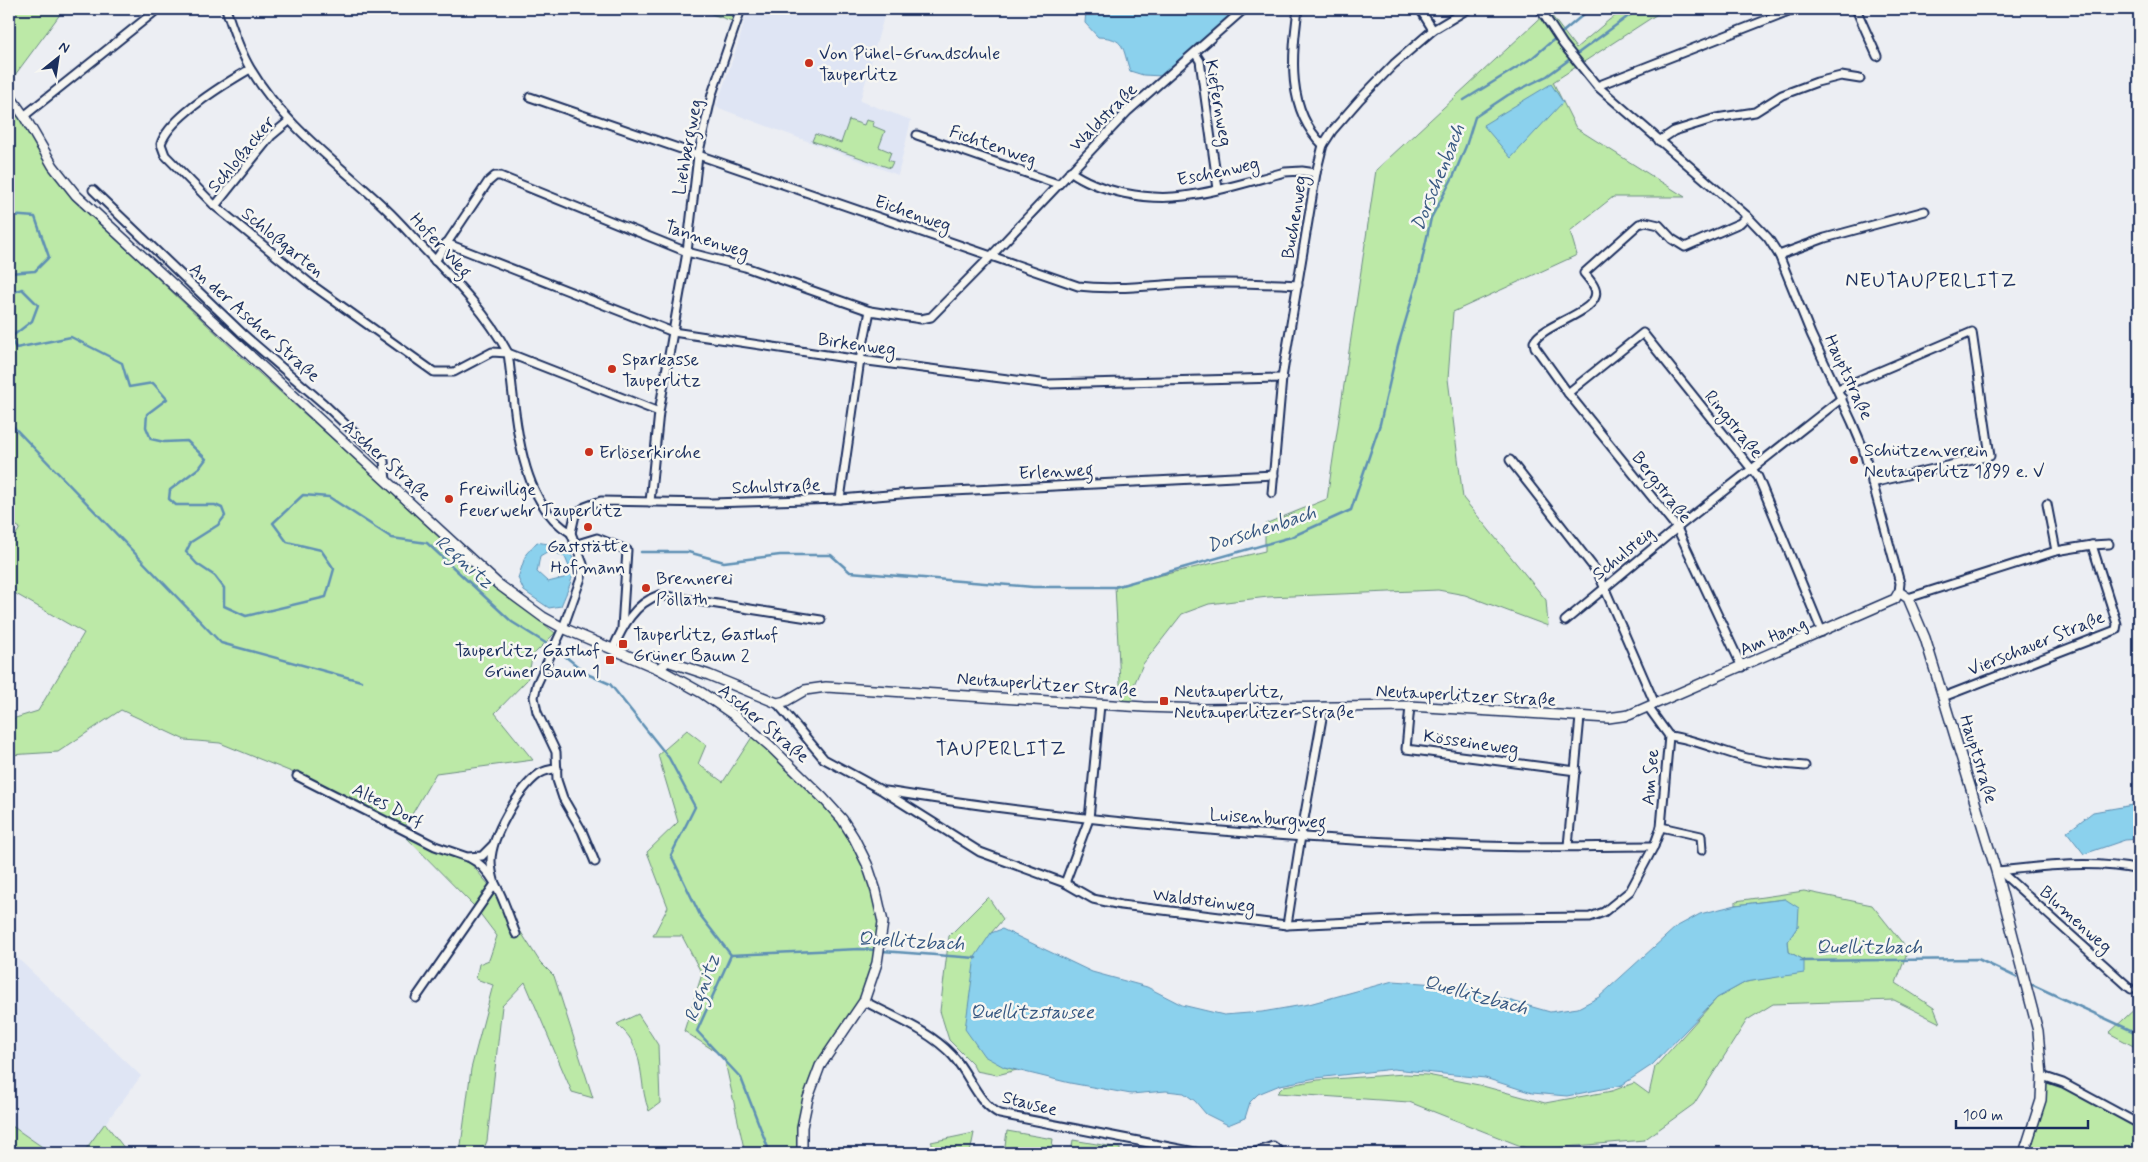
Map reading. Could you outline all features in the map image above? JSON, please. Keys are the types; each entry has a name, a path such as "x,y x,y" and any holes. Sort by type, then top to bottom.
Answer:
{"street":[{"path":"24,116 158,9"},
{"name":"Hofer Weg","path":"226,9 250,69 289,120 306,139 386,210 486,317 508,353 522,455 528,474 540,501 559,526 571,533"},
{"name":"Liehbergweg","path":"650,502 659,412 687,252 698,156 712,94 741,9"},
{"name":"Waldstraße","path":"992,255 1128,111 1244,9"},
{"path":"1298,9 1294,46 1294,81 1298,103 1306,124 1323,146"},
{"path":"1420,9 1433,30"},
{"name":"Buchenweg","path":"1272,493 1282,378 1316,173 1323,146 1332,131 1394,64 1433,30 1468,9"},
{"name":"Hauptstraße","path":"1540,9 1564,44 1597,86 1746,216 1768,238 1780,255 1811,334 1838,389 1863,448 1900,583 1899,592"},
{"path":"1597,86 1794,9"},
{"path":"1856,9 1876,56"},
{"name":"Kiefernweg","path":"1195,53 1200,61 1218,189"},
{"name":"Schloßgarten","path":"250,69 215,90 169,128 161,144 165,155 215,206 312,285 434,372 454,372 492,352 508,353"},
{"path":"1659,141 1674,131 1694,124 1716,118 1755,112 1782,95 1817,82 1841,76 1860,79"},
{"name":"Ascher Straße","path":"9,95 24,116 53,166 76,195 498,584 523,604 563,628 659,669 702,693 734,715 770,746 842,819 867,864 883,922 877,963 864,1001 820,1066 808,1098 802,1127 802,1153"},
{"name":"Eichenweg","path":"530,97 1078,286 1102,289 1234,282 1298,286"},
{"name":"Schloßacker","path":"215,206 270,136 289,120"},
{"name":"Fichtenweg","path":"917,135 1058,184"},
{"name":"Eschenweg","path":"1070,171 1082,180 1111,191 1145,196 1183,196 1285,172 1302,171 1316,173"},
{"name":"Tannenweg","path":"435,261 488,182 495,176 500,176 687,252 746,267 870,311 921,319 931,317 992,255"},
{"name":"An der Ascher Straße","path":"93,190 244,335 324,404 384,461 386,480"},
{"path":"1780,255 1825,238 1925,211"},
{"name":"Bergstraße","path":"1742,667 1677,528 1568,392 1535,347 1534,342 1541,332 1589,307 1596,295 1596,290 1584,273 1639,224 1646,222 1659,225 1672,239 1685,247 1740,223 1746,216"},
{"name":"Birkenweg","path":"446,243 673,332 860,360 1048,384 1282,378"},
{"name":"Schulstraße","path":"571,533 575,515 585,507 601,501 711,503 840,499 860,360 870,311"},
{"path":"1838,389 1972,332 1990,456 1872,483"},
{"name":"Ringstraße","path":"1568,392 1643,333 1758,477 1822,632"},
{"path":"508,353 659,412"},
{"name":"Schulsteig","path":"1565,621 1677,528 1842,398"},
{"name":"Am See","path":"1510,460 1598,573 1651,706 1669,736 1661,827 1654,846"},
{"name":"Erlenweg","path":"840,499 1274,475"},
{"path":"2047,504 2056,551"},
{"path":"571,533 574,545 583,564 581,578 563,628 537,684 534,697 537,712 556,752 557,780 563,798 582,831 595,862"},
{"path":"574,545 597,538 627,550 622,628"},
{"path":"1899,592 1908,598 2056,551 2109,544"},
{"name":"Vierschauer Straße","path":"1943,697 2116,630 2117,624 2092,545"},
{"name":"Am Hang","path":"1651,706 1895,599 1899,592"},
{"path":"613,649 622,628 648,599 659,596 821,620"},
{"name":"Hauptstraße","path":"1908,598 1925,638 1998,871 2038,1031 2042,1076 2041,1100 2024,1153"},
{"path":"659,669 667,661 709,675 777,703"},
{"name":"Neutauperlitzer Straße","path":"777,703 786,701 805,690 826,687 1100,705 1203,709 1410,706 1608,718 1629,715 1651,706"},
{"name":"Waldsteinweg","path":"777,703 824,759 883,791 980,852 1065,883 1093,899 1121,905 1288,925 1418,920 1590,918 1604,912 1630,891 1654,846"},
{"path":"1065,883 1089,819 1100,705"},
{"name":"Kösseineweg","path":"1410,706 1406,749 1576,771"},
{"path":"1288,925 1301,836 1324,708"},
{"path":"1568,846 1580,717"},
{"path":"1669,736 1682,738 1747,758 1804,766"},
{"name":"Altes Dorf","path":"516,934 495,884 491,861 495,842 502,824 524,789 540,773 557,768"},
{"name":"Altes Dorf","path":"297,776 435,846 467,857 481,865 495,884"},
{"name":"Luisenburgweg","path":"883,791 1089,819 1301,836 1485,846 1654,846"},
{"name":"Am See","path":"1661,827 1702,836 1702,850"},
{"name":"Altes Dorf","path":"467,857 482,856 490,850 495,842"},
{"name":"Blumenweg","path":"1998,871 2072,866 2112,866 2139,870"},
{"name":"Blumenweg","path":"1998,871 2131,989"},
{"path":"416,998 495,884"},
{"name":"Stausee","path":"864,1001 917,1029 941,1045 953,1056 984,1103 1000,1114 1200,1153"},
{"path":"2042,1076 2063,1083 2139,1124"},
{"path":"1252,1153 1273,1146 1281,1153"}],"shaded area":[{"path":"747,9 869,9 885,13 860,101 911,120 898,175 716,107 740,38"},
{"path":"9,950 141,1076 83,1153 51,1153 9,1124"}],"green space":[{"path":"9,9 57,9 61,13 9,83"},
{"path":"697,9 735,9 732,21"},
{"path":"1626,9 1665,9 1553,82 1576,128 1685,197 1613,197 1570,231 1577,255 1453,312 1448,379 1463,498 1546,600 1548,626 1465,595 1438,590 1268,597 1209,604 1182,614 1143,664 1133,687 1132,704 1121,703 1115,586 1265,551 1265,524 1327,499 1376,170 1548,11 1576,48 1609,20"},
{"path":"9,88 42,157 75,201 250,365 494,584 555,633 533,655 527,680 495,713 533,760 436,773 404,828 294,773 220,743 185,740 121,710 58,752 9,755 9,720 38,711 84,633 9,590 9,546 20,528 9,521"},
{"path":"849,120 864,125 866,120 874,122 873,126 885,131 879,147 891,152 888,160 893,162 890,168 812,141 815,134 841,143"},
{"path":"687,730 706,745 698,764 723,782 754,734 845,818 878,890 880,964 823,1067 810,1098 804,1128 805,1153 745,1153 724,1057 684,1031 702,974 682,936 653,936 668,907 647,852 678,822 658,755"},
{"path":"404,828 471,864 496,893 540,962 554,976 593,1098 572,1092 525,982 502,1006 487,1141 482,1153 460,1153 471,1069 493,985 476,979 479,964 489,960 497,936 475,907 402,833"},
{"path":"1804,891 1872,905 1908,950 1896,983 1934,1008 1940,1023 1894,1000 1773,1004 1747,1020 1694,1104 1644,1140 1531,1150 1409,1102 1277,1093 1284,1086 1318,1080 1405,1074 1427,1075 1479,1085 1545,1103 1612,1091 1634,1083 1649,1094 1655,1067 1717,998 1746,982 1773,977 1804,960 1789,952 1788,941 1798,926 1785,899 1736,905 1736,901"},
{"path":"988,897 1003,919 991,933 1004,1067 1017,1070 997,1075 976,1071 972,1063 949,1040 940,1011 949,936"},
{"path":"2139,1005 2139,1049 2109,1033"},
{"path":"638,1014 658,1045 660,1103 649,1111 636,1050 629,1037 617,1024"},
{"path":"2047,1079 2139,1129 2139,1153 2029,1153 2036,1133"},
{"path":"105,1123 128,1153 83,1153"},
{"path":"9,1124 51,1153 9,1153"},
{"path":"1007,1131 1053,1139 1051,1153 1004,1153"},
{"path":"974,1133 970,1153 938,1153 931,1142"},
{"path":"1073,1140 1120,1148 1120,1153 1071,1153"},
{"path":"820,1146 824,1153 805,1153"}],"water":[{"path":"1086,9 1232,9 1233,13 1162,76 1143,75 1130,71 1122,46 1114,40 1098,37 1085,23"},
{"path":"1551,84 1563,102 1511,158 1483,125"},
{"path":"537,542 564,548 570,553 574,567 573,576 561,606 549,608 524,591 518,578 526,554","holes":["550,550 565,557 570,569 564,578 548,582 537,572 540,556"]},
{"path":"2139,804 2139,839 2125,840 2084,854 2067,832 2093,812"},
{"name":"Quellitzstausee","path":"1785,899 1799,908 1798,926 1788,941 1789,952 1804,960 1804,973 1746,982 1717,998 1652,1065 1622,1085 1567,1096 1532,1093 1485,1078 1393,1069 1316,1078 1280,1085 1258,1094 1250,1102 1245,1118 1228,1125 1206,1114 1195,1101 1184,1093 1166,1091 1131,1094 1070,1083 1004,1067 984,1056 965,1029 975,957 991,933 1002,929 1092,972 1147,987 1182,1005 1224,1015 1262,1012 1309,1004 1393,981 1437,984 1480,992 1550,1012 1578,1008 1599,997 1676,927 1700,914 1736,905"}],"waterway":[{"name":"Dorschenbach","path":"1464,100 1532,58 1590,9"},
{"name":"Dorschenbach","path":"641,552 688,552 724,562 780,555 831,555 850,572 1033,587 1115,587 1291,537 1351,510 1380,424 1398,346 1418,279 1431,218 1454,175 1475,117 1508,95 1547,76 1638,9"},
{"name":"Regnitz","path":"9,215 35,217 49,257 35,271 9,273"},
{"name":"Regnitz","path":"9,294 22,289 38,305 32,321 10,338 16,348 71,337 122,363 129,387 153,383 167,399 147,414 146,427 151,439 164,442 187,441 206,459 200,467 170,490 169,499 176,505 215,505 222,508 225,516 218,525 191,542 186,552 197,564 215,576 224,588 224,606 246,616 326,597 334,569 321,550 287,542 273,523 303,495 329,497 392,538 427,543 512,622 560,652 587,674 610,684 669,758 695,807 671,855 700,915 731,955 697,1031 741,1078 770,1153"},
{"path":"9,422 221,643 361,681"},
{"name":"Quellitzbach","path":"731,955 859,949 877,950"},
{"name":"Quellitzbach","path":"882,951 976,958"},
{"name":"Quellitzbach","path":"1801,961 1978,959 2016,977"},
{"name":"Quellitzbach","path":"2033,985 2139,1034"}],"place":[{"name":"Von Pühel-Grundschule Tauperlitz","path":"809,63"},
{"name":"Sparkasse Tauperlitz","path":"612,369"},
{"name":"Erlöserkirche","path":"589,452"},
{"name":"Schützenverein Neutauperlitz 1899 e. V","path":"1854,460"},
{"name":"Freiwillige Feuerwehr Tauperlitz","path":"449,499"},
{"name":"Gaststätte Hofmann","path":"588,527"},
{"name":"Brennerei Pöllath","path":"646,588"},
{"name":"Tauperlitz, Gasthof Grüner Baum 2","path":"623,644"},
{"name":"Tauperlitz, Gasthof Grüner Baum 1","path":"610,660"},
{"name":"Neutauperlitz, Neutauperlitzer Straße","path":"1164,701"}],"district":[{"name":"NEUTAUPERLITZ","path":"1931,280"},
{"name":"TAUPERLITZ","path":"1001,748"}]}
